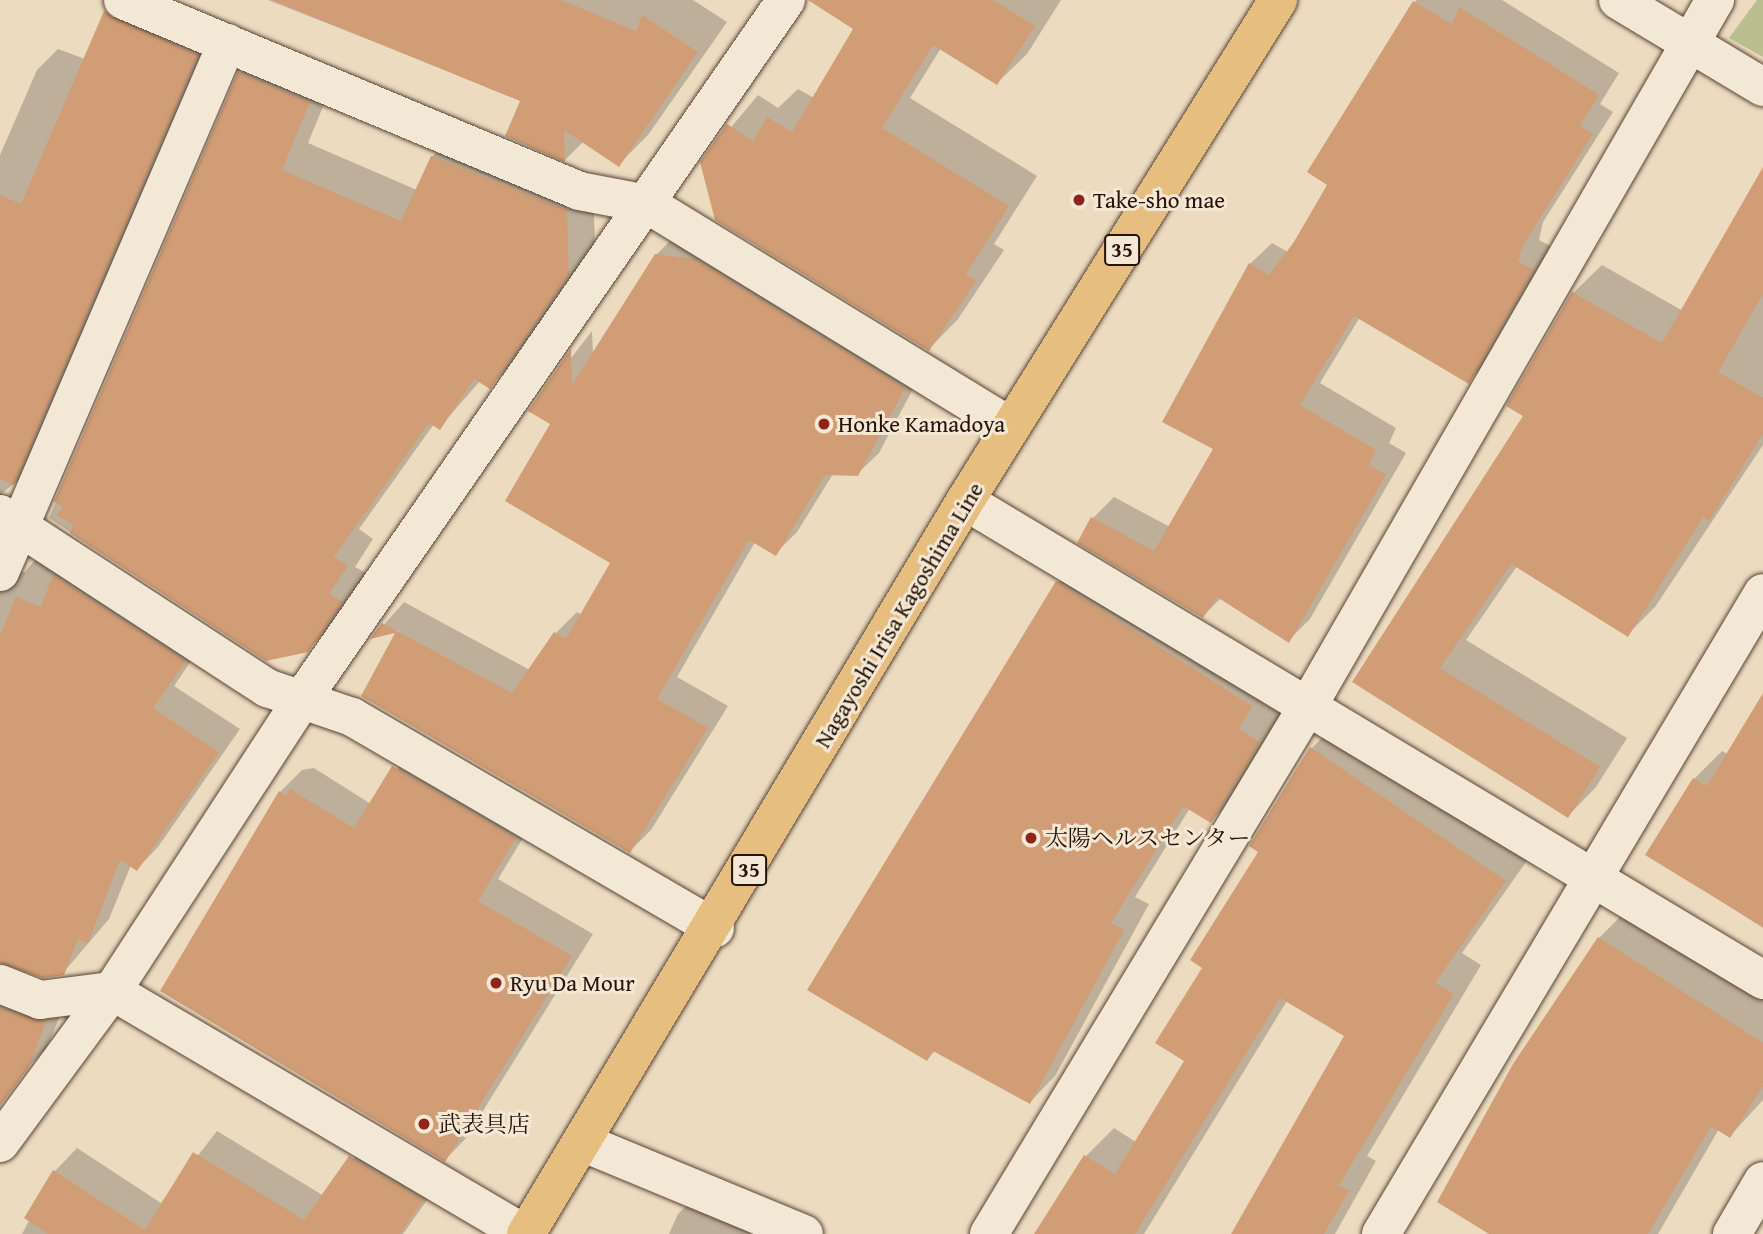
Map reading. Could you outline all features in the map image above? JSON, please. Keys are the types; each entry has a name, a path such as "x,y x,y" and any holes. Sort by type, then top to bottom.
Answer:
{"main road":[{"name":"Nagayoshi Irisa Kagoshima Line","path":"525,1234 584,1143 715,928 965,501 1278,0"}],"street":[{"path":"122,0 579,191 647,204 1012,427"},
{"path":"0,1143 112,991 302,699 786,0"},
{"path":"1618,0 1763,87"},
{"path":"989,1234 1309,704 1714,0"},
{"path":"0,572 10,518 227,43"},
{"path":"965,501 1309,704 1589,881 1763,980"},
{"path":"10,518 267,688 352,717 715,928"},
{"path":"1381,1234 1763,593"},
{"path":"0,984 40,1000 112,991 525,1234"},
{"path":"584,1143 804,1234"},
{"path":"1732,1234 1763,1181"}],"green space":[{"path":"1757,0 1763,0 1763,57 1729,38"}],"building":[{"path":"272,0 561,0 636,31 642,15 698,52 619,167 564,130 565,162 505,136 520,101"},
{"path":"808,0 993,0 1035,26 997,85 933,45 882,128 1009,206 966,274 976,281 929,351 715,220 700,162 727,124 753,141 767,117 792,132 853,29"},
{"path":"1413,1 1452,24 1459,7 1599,95 1580,126 1593,134 1523,245 1518,261 1534,270 1469,384 1354,316 1300,405 1376,450 1369,465 1386,475 1289,643 1217,597 1203,618 1077,543 1091,517 1154,551 1213,449 1162,422 1249,263 1269,275 1294,242 1327,185 1307,172"},
{"path":"104,11 198,55 14,485 0,479 0,195 21,204"},
{"path":"238,72 310,102 282,170 401,221 431,156 567,210 569,275 490,389 474,379 440,430 429,423 334,557 348,566 329,594 343,602 308,652 266,661 70,533 73,525 57,515 63,506 54,502"},
{"path":"1763,167 1763,294 1718,372 1763,398 1763,434 1709,521 1703,517 1628,637 1511,564 1440,668 1600,767 1568,818 1352,682 1523,416 1506,406 1572,292 1662,343"},
{"path":"655,254 694,259 905,388 858,476 825,475 776,556 749,540 657,699 708,728 630,853 361,696 395,633 370,639 382,623 512,693 554,632 566,639 610,563 505,501 550,424 528,411 571,349 572,385"},
{"path":"53,575 186,661 153,708 219,752 137,871 120,860 88,943 78,939 64,975 43,978 0,963 0,635 16,597 41,607"},
{"path":"1056,581 1252,706 1239,729 1260,742 1211,823 1183,806 1111,923 1124,930 1030,1104 933,1051 927,1061 807,990"},
{"path":"1763,693 1763,927 1645,855 1693,778 1707,786"},
{"path":"1310,747 1506,881 1435,983 1454,994 1339,1185 1349,1191 1324,1234 1231,1234 1344,1036 1280,998 1135,1234 1034,1234 1084,1155 1115,1174 1184,1061 1155,1043 1202,968 1190,960 1258,852 1249,846"},
{"path":"392,766 516,838 478,901 572,956 445,1162 160,991 279,791 286,796 290,789 354,828"},
{"path":"1598,937 1763,1043 1763,1086 1730,1138 1711,1126 1648,1234 1489,1234 1437,1202 1513,1064"},
{"path":"0,1008 46,1021 29,1067 0,1106"},
{"path":"193,1152 304,1220 349,1156 423,1200 400,1234 48,1234 24,1218 53,1170 145,1230"}],"place":[{"name":"Take-sho mae","path":"1079,200"},
{"name":"Honke Kamadoya","path":"824,424"},
{"name":"太陽ヘルスセンター","path":"1031,838"},
{"name":"Ryu Da Mour","path":"496,983"},
{"name":"武表具店","path":"424,1124"}]}
